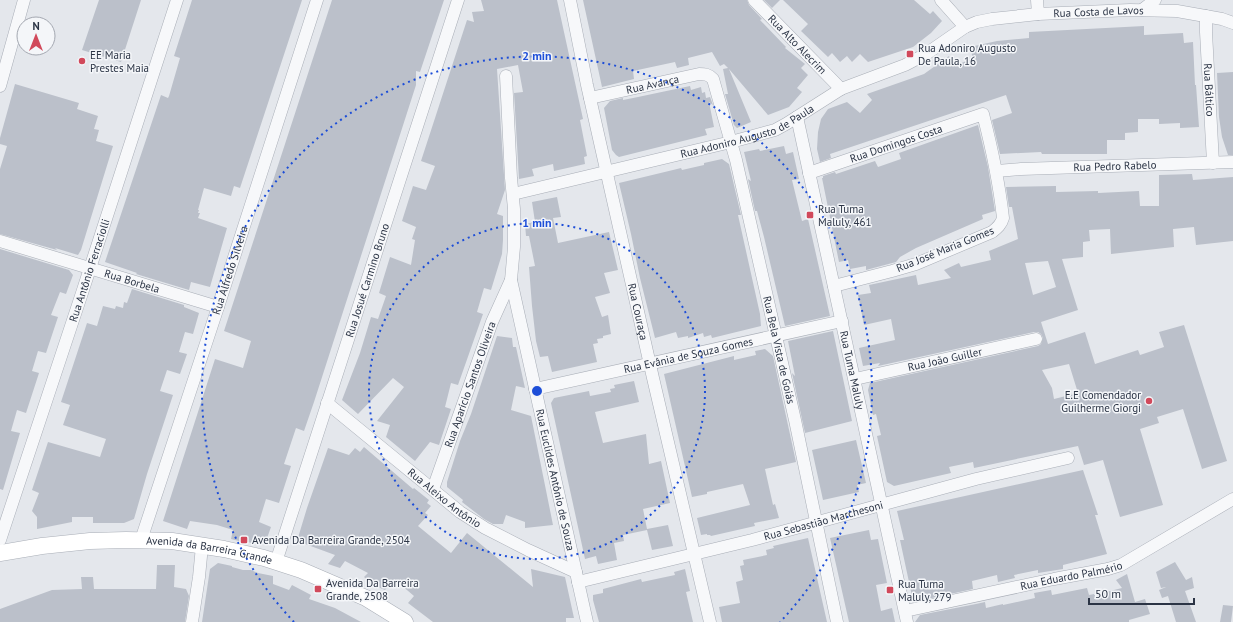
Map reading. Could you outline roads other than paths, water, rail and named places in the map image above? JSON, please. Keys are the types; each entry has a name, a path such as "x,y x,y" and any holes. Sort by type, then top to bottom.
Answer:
{"main road":[{"name":"Avenida da Barreira Grande","path":"0,553 42,546 90,541 141,540 172,541 230,550 264,558 301,570 366,598 405,622"}],"street":[{"path":"0,86 24,0"},
{"name":"Rua Antônio Ferraciolli","path":"0,540 177,0"},
{"name":"Rua Alfredo Silveira","path":"141,540 317,0"},
{"name":"Rua Josué Carmino Bruno","path":"276,562 458,0"},
{"name":"Rua Couraça","path":"570,0 590,98 710,622"},
{"name":"Rua Alto Alecrim","path":"754,0 841,89"},
{"path":"941,0 965,27"},
{"path":"1036,0 1038,14"},
{"path":"1142,10 1155,0"},
{"name":"Rua Costa de Lavos","path":"965,27 977,22 992,19 1038,14 1142,10 1177,11 1233,23"},
{"name":"Rua Báltico","path":"1206,16 1213,163"},
{"name":"Rua Adoniro Augusto de Paula","path":"513,194 731,142 775,130 841,89 905,65 926,54 965,27"},
{"name":"Rua Avança","path":"590,98 699,74 709,75 713,79"},
{"name":"Rua Euclides Antônio de Souza","path":"506,76 514,209 514,247 511,280 587,622"},
{"name":"Rua Bela Vista de Goiás","path":"713,79 731,142 776,336 838,622"},
{"name":"Rua Domingos Costa","path":"809,173 983,114 997,171"},
{"name":"Rua Tuma Maluly","path":"797,117 906,616"},
{"name":"Rua Pedro Rabelo","path":"997,171 1233,162"},
{"name":"Rua José Maria Gomes","path":"834,286 916,264 992,232 1002,223 1003,218 1000,185 997,171"},
{"name":"Rua Borbela","path":"0,241 218,307"},
{"name":"Rua Aparício Santos Oliveira","path":"433,490 492,322 511,280"},
{"name":"Rua Evânia de Souza Gomes","path":"535,389 842,321"},
{"name":"Rua João Guiller","path":"855,379 1036,339"},
{"name":"Rua Aleixo Antônio","path":"327,403 454,508 485,528 577,577"},
{"name":"Rua Sebastião Marchesoni","path":"577,577 694,554 752,540 976,480 1068,458"},
{"name":"Rua Eduardo Palmério","path":"906,616 1054,578 1108,569 1121,565 1230,502"},
{"path":"192,622 202,546"}],"place":[{"name":"Rua Adoniro Augusto De Paula, 16","path":"910,54"},
{"name":"EE Maria Prestes Maia","path":"82,61"},
{"name":"Rua Tuma Maluly, 461","path":"810,215"},
{"name":"E.E Comendador Guilherme Giorgi","path":"1149,401"},
{"name":"Avenida Da Barreira Grande, 2504","path":"244,540"},
{"name":"Avenida Da Barreira Grande, 2508","path":"318,589"},
{"name":"Rua Tuma Maluly, 279","path":"890,590"}]}
